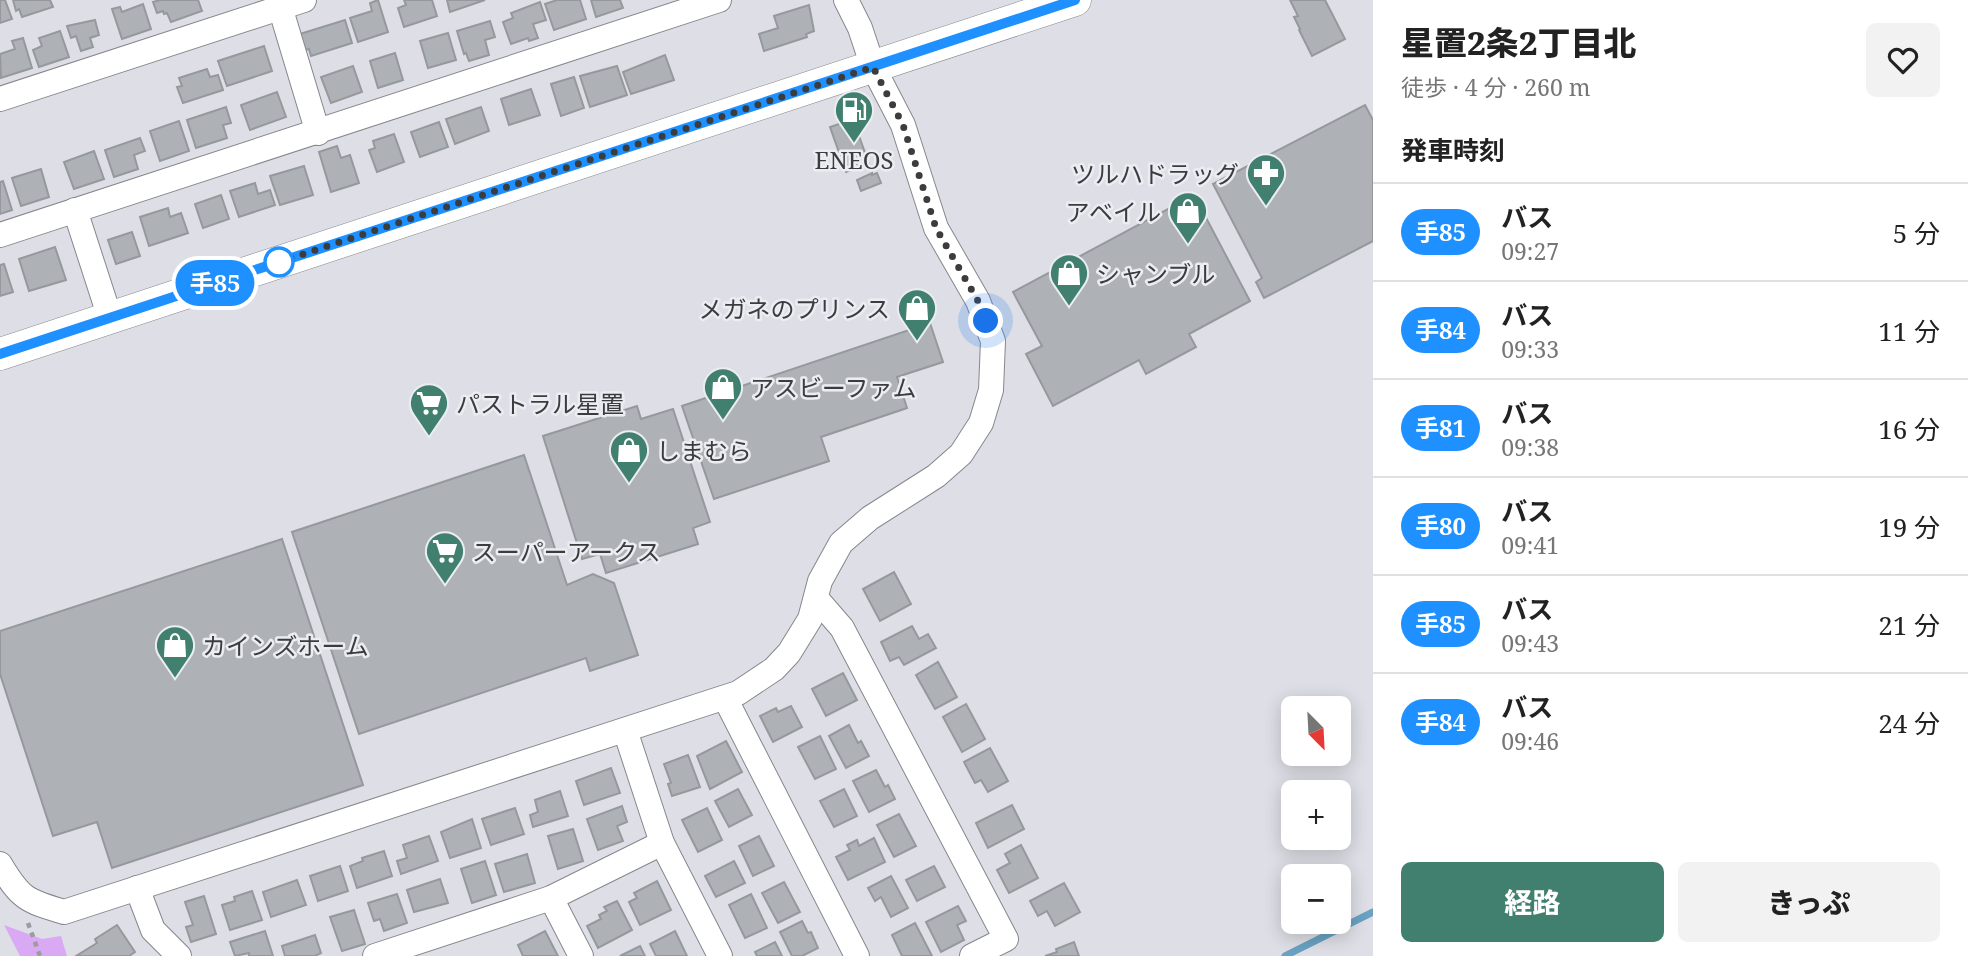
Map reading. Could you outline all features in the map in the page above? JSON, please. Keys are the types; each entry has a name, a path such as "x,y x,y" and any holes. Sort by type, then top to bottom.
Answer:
{"street":[{"path":"0,99 279,4 304,0"},
{"path":"0,235 719,0"},
{"path":"0,864 16,891 37,904 64,912 724,698 738,693 774,669 789,653 810,619 820,581 841,543 870,518 936,476 961,454 981,423 991,390 993,341 978,301 936,228 903,125 873,67 860,27 846,0"},
{"path":"0,354 1075,0"},
{"path":"279,4 318,133"},
{"path":"75,210 110,318"},
{"path":"816,598 842,628 1006,939 972,956"},
{"path":"724,698 857,956"},
{"path":"625,730 662,843 720,956"},
{"path":"375,956 551,898 662,843"},
{"path":"137,888 153,930 179,956"},
{"path":"551,898 581,956"}],"path":[{"path":"28,922 40,956"}],"shaded area":[{"path":"4,925 42,939 61,936 67,956 20,956"}],"building":[{"path":"0,0 5,0 12,19 0,23"},
{"path":"13,0 50,0 53,7 22,17 19,9 16,11"},
{"path":"198,0 202,11 171,22 167,13 157,13 153,2"},
{"path":"378,0 388,32 358,42 350,18 372,11 370,3"},
{"path":"404,0 432,0 437,16 404,27 398,8 406,5"},
{"path":"447,0 485,0 450,12"},
{"path":"557,0 580,0 586,19 554,30 545,4"},
{"path":"591,0 620,0 623,8 596,17"},
{"path":"1290,0 1325,0 1345,39 1312,56 1299,30 1294,17 1298,16"},
{"path":"540,2 546,20 533,24 538,38 529,41 528,38 511,44 503,22 513,18 511,13"},
{"path":"143,4 151,29 122,39 112,9 120,7 122,12"},
{"path":"809,5 814,31 806,34 807,37 764,51 759,34 778,28 774,16"},
{"path":"95,20 99,35 90,38 93,47 81,51 76,36 71,38 67,26"},
{"path":"345,20 352,43 311,56 309,49 305,50 300,34"},
{"path":"490,21 495,37 485,40 489,55 469,61 457,31"},
{"path":"60,31 69,57 39,67 33,50 42,46 39,38"},
{"path":"448,33 456,60 428,68 420,41"},
{"path":"23,38 32,68 1,78 0,54 15,49 12,41"},
{"path":"264,46 272,71 227,86 218,61"},
{"path":"395,53 403,80 378,88 370,61"},
{"path":"665,55 674,80 631,94 623,72"},
{"path":"353,66 362,92 331,103 321,77"},
{"path":"617,66 627,95 590,107 580,76"},
{"path":"207,69 210,77 218,75 223,90 183,103 177,87 182,86 179,78"},
{"path":"574,77 584,108 561,116 551,84"},
{"path":"531,89 540,115 509,125 501,99"},
{"path":"277,92 286,117 250,130 241,105"},
{"path":"1365,105 1373,120 1373,241 1264,298 1256,282 1262,278 1213,184"},
{"path":"226,107 231,123 223,125 227,138 196,148 187,120"},
{"path":"481,107 489,131 455,144 446,119"},
{"path":"853,119 869,164 846,172 830,127"},
{"path":"179,121 189,151 160,161 150,131"},
{"path":"439,122 448,147 420,157 411,132"},
{"path":"394,134 404,162 377,172 369,150 375,148 373,141"},
{"path":"140,138 145,151 134,155 138,169 114,177 105,150"},
{"path":"337,146 341,158 350,155 359,183 331,192 319,152"},
{"path":"94,151 104,179 74,189 64,162"},
{"path":"304,166 313,195 280,205 270,176"},
{"path":"41,169 49,197 21,206 12,178"},
{"path":"877,173 881,183 861,191 857,180"},
{"path":"3,181 12,210 0,214 0,182"},
{"path":"255,183 258,194 270,190 275,205 239,217 230,191"},
{"path":"221,195 229,219 203,228 195,204"},
{"path":"1194,195 1250,301 1189,334 1196,347 1146,374 1139,360 1053,406 1026,354 1042,346 1013,292"},
{"path":"168,208 170,217 181,213 188,233 149,246 140,217"},
{"path":"132,232 140,256 116,264 108,240"},
{"path":"55,247 66,280 29,291 19,259"},
{"path":"4,264 13,292 0,296 0,265"},
{"path":"930,323 943,362 897,377 907,408 821,437 829,461 714,499 682,406"},
{"path":"637,406 641,419 673,409 710,522 693,528 698,544 606,573 600,554 582,559 543,436"},
{"path":"524,455 567,585 593,574 614,583 638,655 590,671 586,658 359,734 292,532"},
{"path":"282,539 363,785 112,868 97,822 53,836 0,674 0,631"},
{"path":"894,572 911,604 880,621 863,589"},
{"path":"912,626 919,639 928,634 936,648 904,665 899,657 890,661 881,642"},
{"path":"938,662 957,697 935,709 916,675"},
{"path":"843,673 857,700 826,716 812,689"},
{"path":"966,704 985,739 962,752 943,717"},
{"path":"791,706 802,727 773,742 760,716 776,708 778,712"},
{"path":"849,725 858,743 861,741 869,756 846,768 829,736"},
{"path":"820,736 836,769 815,779 798,747"},
{"path":"726,741 742,772 710,789 697,756"},
{"path":"990,748 1008,781 988,792 981,780 975,783 964,762"},
{"path":"688,755 700,787 672,796 668,784 671,783 664,764"},
{"path":"611,768 620,793 584,805 576,781"},
{"path":"876,770 895,799 869,812 853,781"},
{"path":"738,789 752,815 729,827 715,801"},
{"path":"844,789 857,816 834,827 820,801"},
{"path":"560,791 568,816 533,827 530,815 538,812 535,800"},
{"path":"1012,805 1024,829 988,848 976,823"},
{"path":"622,806 627,822 617,826 623,841 598,850 587,819"},
{"path":"515,808 524,834 491,845 482,819"},
{"path":"707,808 722,840 698,852 682,820"},
{"path":"899,814 916,846 894,857 877,825"},
{"path":"472,819 481,848 450,858 441,832"},
{"path":"573,829 583,861 558,869 548,836"},
{"path":"429,836 438,861 401,874 397,861 407,858 403,845"},
{"path":"759,836 774,866 753,876 739,846"},
{"path":"874,838 885,862 848,880 836,857 850,850 847,845 857,840 859,846"},
{"path":"1021,845 1038,878 1009,893 997,870 1010,863 1005,854"},
{"path":"384,851 392,876 357,888 350,866 363,861 362,858"},
{"path":"527,854 535,883 504,892 495,864"},
{"path":"485,861 496,895 472,903 461,869"},
{"path":"734,861 745,883 716,897 705,876"},
{"path":"340,866 348,891 318,901 310,876"},
{"path":"934,866 945,887 917,901 906,880"},
{"path":"891,876 908,908 891,917 881,897 875,901 868,888"},
{"path":"440,879 448,903 414,912 407,890"},
{"path":"297,880 306,905 271,917 263,892"},
{"path":"657,881 671,910 640,925 629,902 637,898 634,893"},
{"path":"784,882 800,912 778,923 762,893"},
{"path":"1064,883 1080,912 1055,926 1047,911 1038,916 1030,901"},
{"path":"252,891 262,920 230,930 222,905 235,901 234,897"},
{"path":"397,894 407,923 384,931 380,919 374,921 368,903"},
{"path":"751,894 767,928 745,938 729,905"},
{"path":"204,896 216,934 191,942 186,927 193,925 185,902"},
{"path":"617,901 632,930 598,948 587,926 601,919 599,915 607,911 604,907"},
{"path":"958,906 966,921 957,925 964,940 941,952 926,922"},
{"path":"354,910 365,944 342,951 330,917"},
{"path":"802,921 808,933 811,932 818,948 802,956 792,956 780,932"},
{"path":"915,923 932,956 902,956 892,935"},
{"path":"117,925 135,952 129,956 76,956 97,943 95,939"},
{"path":"265,931 273,956 249,956 249,953 235,956 230,942"},
{"path":"545,931 558,956 523,956 518,945"},
{"path":"675,931 687,956 656,956 650,944"},
{"path":"315,935 321,953 315,956 285,956 282,946"},
{"path":"775,942 782,956 757,956 755,952"},
{"path":"1074,942 1079,956 1045,956 1057,952 1056,949"},
{"path":"640,946 645,956 620,956"}],"waterway":[{"path":"1285,956 1373,912"}],"bus line":[{"name":"手85","path":"0,354 1075,0"}],"place":[{"name":"ENEOS","path":"854,144"},
{"name":"ツルハドラッグ","path":"1266,207"},
{"name":"アベイル","path":"1188,245"},
{"name":"シャンブル","path":"1069,307"},
{"name":"メガネのプリンス","path":"917,342"},
{"name":"アスビーファム","path":"723,421"},
{"name":"パストラル星置","path":"429,437"},
{"name":"しまむら","path":"629,484"},
{"name":"スーパーアークス","path":"445,585"},
{"name":"カインズホーム","path":"175,679"}],"route":[{"path":"279,262 873,67 903,125 936,228 978,301 986,321"}]}
